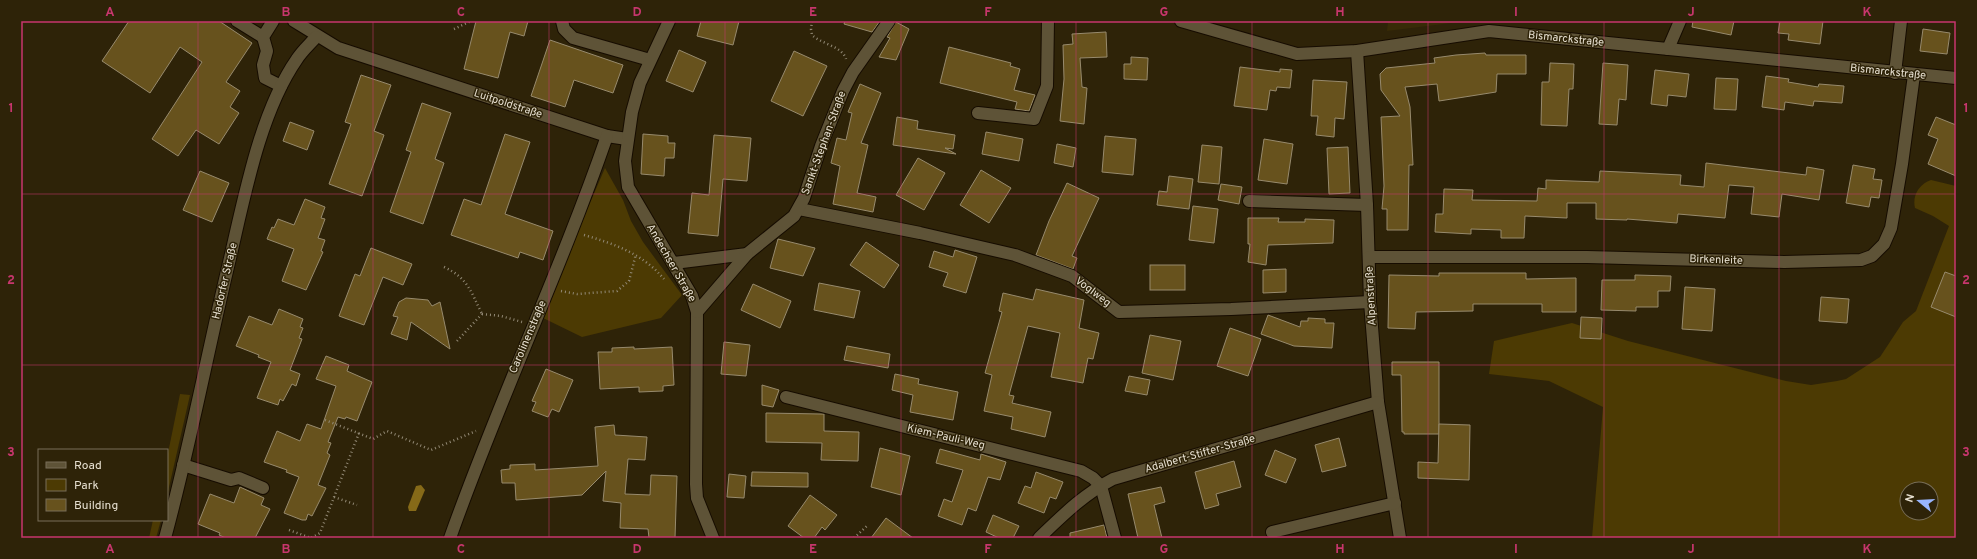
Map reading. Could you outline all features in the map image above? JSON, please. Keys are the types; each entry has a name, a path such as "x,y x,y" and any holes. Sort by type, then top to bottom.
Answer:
{"street":[{"path":"237,21 263,37 267,51 263,65 265,78 281,86"},
{"path":"263,37 273,21"},
{"path":"562,21 564,29 573,38 650,60"},
{"name":"Andechser Straße","path":"669,21 640,83 627,138 625,162 628,187 674,263 692,296 697,312 696,484 697,498 713,538"},
{"name":"Sankt-Stephan-Straße","path":"697,312 747,254 789,222 799,209 838,103 853,72 889,21"},
{"path":"978,113 1034,120 1047,86 1048,21"},
{"name":"Bismarckstraße","path":"1181,21 1297,54 1357,52 1489,26 1668,49 1914,75 1956,78"},
{"path":"1668,49 1680,21"},
{"path":"1895,73 1901,21"},
{"name":"Luitpoldstraße","path":"301,23 316,37 338,48 389,66 607,136 627,138"},
{"name":"Hadorfer Straße","path":"165,538 257,152 268,116 281,86 297,59 316,37"},
{"name":"Alpenstraße","path":"1357,52 1368,205 1370,302 1378,402 1400,538"},
{"name":"Birkenleite","path":"1369,257 1587,257 1784,262 1861,260 1872,256 1884,244 1891,228 1902,164 1914,75"},
{"name":"Carolinenstraße","path":"450,538 492,425 571,231 607,136"},
{"path":"1249,201 1368,205"},
{"name":"Voglweg","path":"799,209 920,233 1014,255 1072,276 1119,312 1231,309 1370,302"},
{"path":"674,263 747,254"},
{"name":"Kiem-Pauli-Weg","path":"786,397 877,421 1081,470 1093,478 1101,486"},
{"name":"Adalbert-Stifter-Straße","path":"1040,538 1072,506 1113,479 1378,402"},
{"path":"183,465 231,480 238,478 263,488"},
{"path":"1101,486 1115,538"},
{"path":"1272,532 1394,503"}],"path":[{"path":"454,29 471,21"},
{"path":"812,21 812,35 841,53 853,72"},
{"path":"571,231 610,243 636,254 656,268 666,280"},
{"path":"548,288 577,294 617,291 629,281 636,254"},
{"path":"444,267 455,272 464,279 482,314"},
{"path":"482,314 501,316 532,325"},
{"path":"457,341 482,314"},
{"path":"325,420 373,439 387,431 431,450 492,425"},
{"path":"289,530 311,538 320,533 359,433"},
{"path":"334,498 357,505"},
{"path":"854,538 868,526"}],"shaded area":[{"path":"1388,21 1468,21 1387,31"},
{"path":"421,485 425,490 416,511 409,511 408,507 416,486"}],"green space":[{"path":"605,168 623,200 631,221 643,242 682,295 661,318 582,337 541,317"},
{"path":"1931,180 1956,186 1956,538 1592,538 1603,407 1549,381 1489,374 1494,341 1572,323 1628,341 1786,381 1811,385 1846,379 1880,357 1903,322 1916,311 1949,226 1933,216 1915,208 1914,204 1917,191 1923,184"},
{"path":"180,394 190,395 168,492 168,453"},
{"path":"153,521 161,521 156,538 149,538"}],"building":[{"path":"129,21 219,21 252,43 226,82 240,91 230,107 239,113 219,144 196,130 178,156 152,139 202,62 180,47 150,93 102,61"},
{"path":"476,21 528,21 524,36 510,32 498,78 464,69"},
{"path":"701,21 739,21 733,45 697,36"},
{"path":"845,21 880,21 872,32 844,24"},
{"path":"1693,21 1734,21 1731,35 1692,27"},
{"path":"1780,21 1823,21 1820,44 1788,40 1789,34 1778,33"},
{"path":"896,22 909,29 896,60 879,57 890,38 887,37"},
{"path":"1923,29 1950,33 1947,54 1920,51"},
{"path":"1106,32 1107,57 1080,58 1082,87 1087,88 1084,124 1060,121 1064,79 1063,45 1073,44 1072,34"},
{"path":"550,40 623,65 613,93 574,80 565,107 531,96"},
{"path":"949,47 1011,63 1010,66 1020,69 1014,90 1035,95 1029,111 1015,109 1017,102 940,83"},
{"path":"679,50 706,62 693,92 666,81"},
{"path":"794,51 827,66 803,116 771,101"},
{"path":"1485,53 1486,55 1526,55 1526,74 1497,74 1496,92 1439,101 1437,84 1405,87 1410,107 1413,165 1409,165 1408,230 1387,230 1387,209 1382,209 1384,186 1381,117 1400,116 1381,90 1380,74 1386,68 1435,63 1434,58"},
{"path":"1131,57 1148,58 1147,80 1124,79 1124,64 1131,64"},
{"path":"1550,63 1574,64 1573,89 1569,89 1567,126 1541,125 1542,82 1549,82"},
{"path":"1603,63 1628,65 1626,100 1619,99 1617,125 1599,124"},
{"path":"1240,67 1280,72 1280,69 1292,70 1290,88 1277,87 1276,91 1270,90 1267,110 1234,106"},
{"path":"1655,70 1689,74 1686,97 1668,95 1667,106 1651,104"},
{"path":"361,75 391,85 374,131 384,135 362,196 329,184 351,124 345,122"},
{"path":"1766,76 1789,79 1788,82 1818,87 1819,84 1844,86 1842,103 1814,101 1813,106 1785,102 1784,110 1762,107"},
{"path":"1716,78 1738,79 1736,110 1714,109"},
{"path":"1313,80 1347,82 1344,119 1335,118 1334,137 1316,135 1318,116 1311,116"},
{"path":"860,84 881,93 861,143 868,145 857,193 876,197 873,212 833,204 840,166 831,163 837,138 846,140 852,113 848,112"},
{"path":"422,103 451,113 435,159 444,163 423,224 390,212 411,152 406,150"},
{"path":"897,117 918,121 917,129 955,135 953,149 945,148 956,154 893,145"},
{"path":"1936,117 1956,125 1956,176 1928,164 1938,139 1928,135"},
{"path":"290,122 314,131 307,150 283,141"},
{"path":"986,132 1023,139 1019,161 982,154"},
{"path":"505,134 530,142 505,214 553,231 543,260 520,252 518,258 451,235 464,199 481,205"},
{"path":"643,134 668,136 668,143 675,143 674,158 665,158 664,176 641,174"},
{"path":"714,135 751,138 747,181 723,179 718,236 688,233 692,193 709,195"},
{"path":"1105,136 1136,139 1133,175 1102,172"},
{"path":"1264,139 1293,144 1287,184 1258,180"},
{"path":"1057,144 1076,148 1073,167 1054,163"},
{"path":"1202,145 1222,147 1219,184 1198,182"},
{"path":"1348,147 1350,193 1329,194 1327,148"},
{"path":"918,158 945,173 924,210 896,195"},
{"path":"1706,163 1806,175 1807,167 1824,170 1819,200 1782,194 1779,217 1751,214 1754,187 1729,185 1725,218 1678,214 1677,223 1627,219 1596,219 1596,203 1567,203 1567,218 1525,216 1524,238 1501,238 1501,230 1471,229 1471,234 1435,232 1436,214 1443,214 1444,189 1473,190 1472,200 1537,201 1538,188 1546,189 1546,180 1599,182 1600,171 1681,175 1680,185 1704,187"},
{"path":"1853,165 1875,169 1873,179 1882,180 1879,198 1871,197 1869,207 1846,203"},
{"path":"981,170 1011,188 989,223 960,205"},
{"path":"200,171 229,183 212,222 183,210"},
{"path":"1169,176 1193,179 1189,209 1157,205 1159,191 1167,192"},
{"path":"1067,183 1099,198 1072,256 1077,258 1073,269 1036,255 1049,221"},
{"path":"1221,184 1242,187 1239,204 1218,200"},
{"path":"305,199 325,207 321,218 325,219 318,238 325,240 321,251 323,252 306,290 282,281 294,249 267,239 272,227 274,228 278,219 294,225"},
{"path":"1193,206 1218,209 1214,243 1189,240"},
{"path":"1248,218 1279,218 1278,222 1305,222 1305,219 1334,220 1333,243 1268,245 1266,265 1248,262 1250,244 1248,244"},
{"path":"778,239 815,248 803,276 770,268"},
{"path":"866,242 899,265 884,288 850,265"},
{"path":"371,248 412,264 403,285 383,277 364,325 339,316 355,274 360,276"},
{"path":"955,250 977,257 966,293 943,286 948,273 929,267 934,251 953,257"},
{"path":"1150,265 1185,265 1185,290 1150,290"},
{"path":"1286,269 1286,292 1263,293 1263,270"},
{"path":"1945,272 1956,276 1956,317 1931,307"},
{"path":"1439,273 1526,273 1526,279 1576,278 1576,312 1542,312 1542,304 1473,304 1473,311 1416,312 1415,329 1388,328 1389,275 1439,276"},
{"path":"1635,275 1671,276 1670,291 1658,291 1658,307 1636,307 1636,311 1601,310 1602,280 1635,280"},
{"path":"819,283 860,291 854,318 814,310"},
{"path":"753,284 791,301 780,328 741,310"},
{"path":"1685,287 1715,289 1712,331 1682,329"},
{"path":"1036,289 1084,300 1079,328 1099,333 1093,359 1088,358 1083,383 1051,377 1060,333 1028,326 1009,395 1014,396 1012,403 1051,412 1045,437 1011,429 1013,417 984,411 992,375 985,373 1002,312 999,311 1003,293 1033,300"},
{"path":"1821,297 1849,299 1847,323 1819,321"},
{"path":"406,298 428,300 432,306 440,302 450,349 411,322 407,340 391,334 398,317 393,316 399,302"},
{"path":"279,309 303,319 300,327 303,328 299,338 302,339 290,370 300,374 296,386 292,384 283,401 280,399 278,405 257,398 271,362 258,357 259,355 236,346 249,316 272,325"},
{"path":"1268,315 1300,327 1301,321 1308,321 1308,318 1325,319 1325,323 1334,323 1332,348 1294,346 1261,334"},
{"path":"1581,317 1602,318 1601,339 1580,338"},
{"path":"1230,328 1261,339 1248,376 1217,366"},
{"path":"1150,335 1181,341 1173,380 1142,373"},
{"path":"724,342 750,345 746,376 721,374"},
{"path":"847,346 890,354 888,368 844,360"},
{"path":"634,347 634,349 672,347 674,385 663,386 663,391 639,392 639,387 600,389 598,352 612,352 612,348"},
{"path":"326,356 349,365 347,371 372,382 357,421 346,417 345,419 338,417 328,442 331,443 327,453 330,455 318,485 326,488 312,516 308,514 306,520 302,520 284,513 299,477 286,472 287,470 264,462 277,431 300,441 307,424 321,429 336,386 316,379"},
{"path":"1392,362 1439,362 1439,434 1404,434 1404,432 1402,432 1401,375 1392,375"},
{"path":"546,369 573,380 559,412 552,409 548,417 532,411 536,402 532,401"},
{"path":"895,374 919,379 918,384 958,392 953,420 910,412 913,395 892,390"},
{"path":"1129,376 1150,380 1147,395 1125,391"},
{"path":"762,385 779,390 773,407 762,405"},
{"path":"766,413 824,414 824,431 859,432 858,461 821,460 822,443 766,442"},
{"path":"1439,424 1470,425 1469,480 1418,478 1418,462 1438,463"},
{"path":"614,425 615,435 647,437 645,460 628,459 625,494 650,495 651,475 677,476 675,538 649,538 648,529 620,528 621,503 603,501 606,471 582,495 516,500 515,483 502,483 501,470 510,469 510,465 535,464 535,470 598,466 595,427"},
{"path":"1339,438 1346,466 1322,472 1315,445"},
{"path":"880,448 910,456 901,495 871,487"},
{"path":"940,449 980,460 981,454 1006,462 1000,480 988,477 976,511 968,508 962,525 938,516 944,499 952,502 963,470 936,463"},
{"path":"1275,450 1296,459 1286,483 1265,475"},
{"path":"1234,461 1241,487 1216,494 1219,505 1205,509 1195,472"},
{"path":"752,472 808,473 808,487 751,486"},
{"path":"1036,472 1063,482 1056,499 1050,497 1044,513 1018,503 1025,486 1031,488"},
{"path":"729,474 746,476 744,498 727,497"},
{"path":"240,487 264,498 261,505 270,509 255,538 226,538 219,535 220,533 198,524 210,494 234,503"},
{"path":"1161,487 1165,502 1154,505 1162,538 1138,538 1128,494"},
{"path":"810,495 837,515 825,530 822,527 814,538 804,538 788,526"},
{"path":"993,515 1019,526 1013,538 999,538 986,532"},
{"path":"886,518 913,538 871,538"},
{"path":"1104,525 1107,538 1070,538 1070,533"}]}
